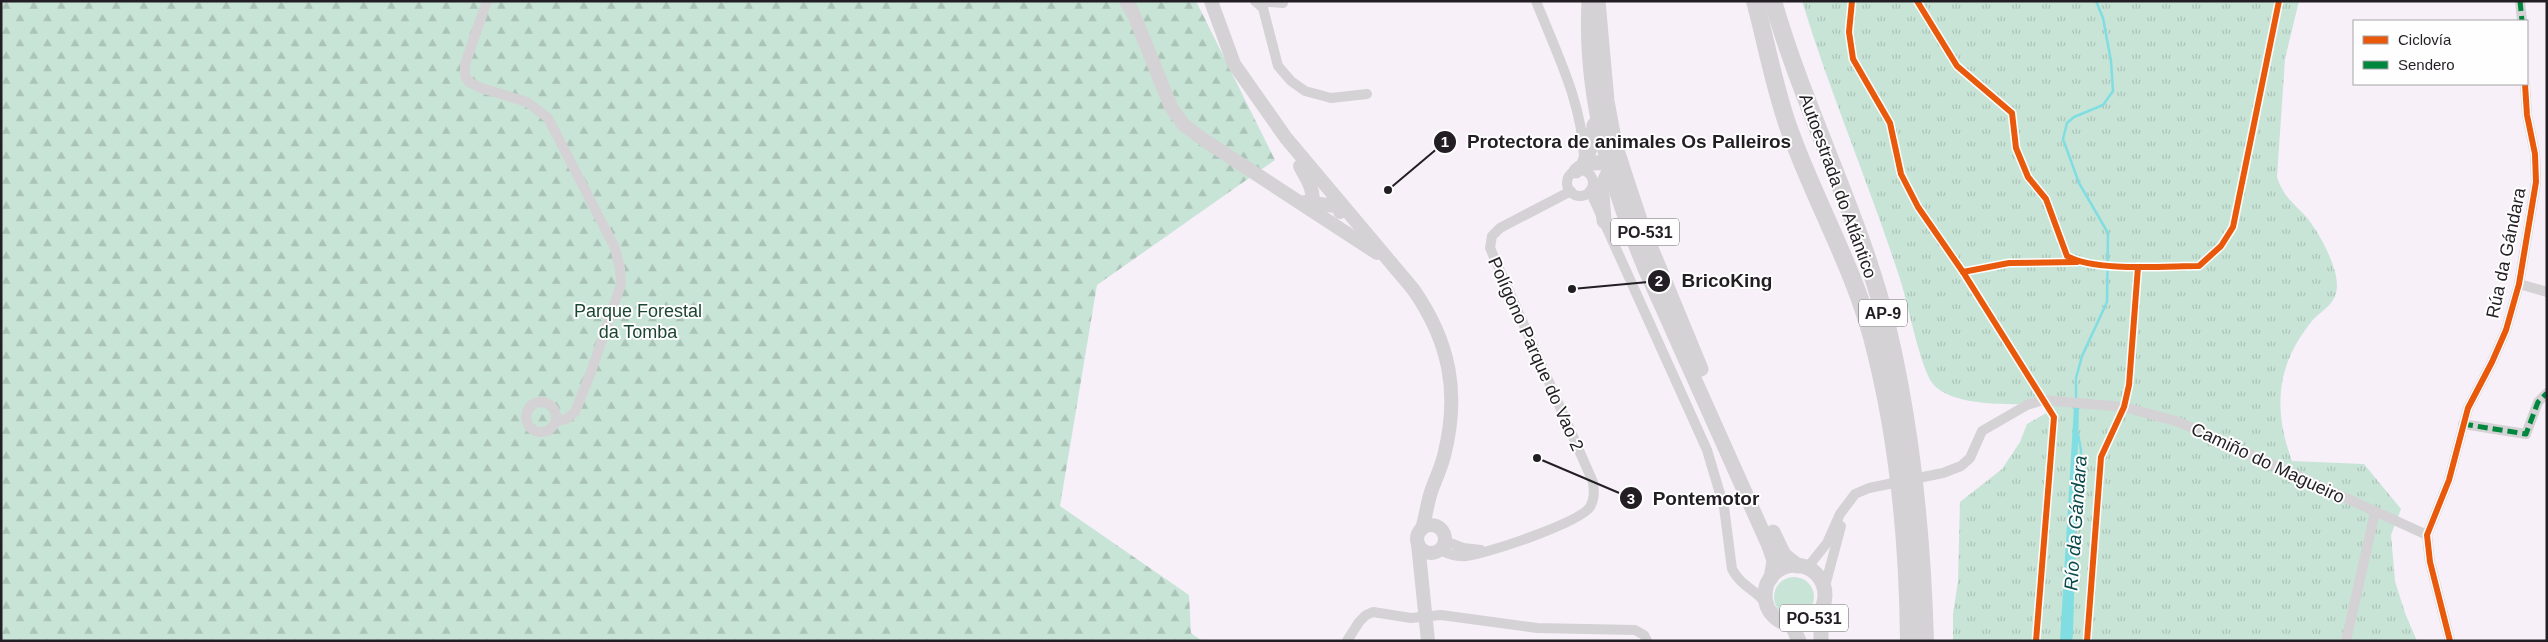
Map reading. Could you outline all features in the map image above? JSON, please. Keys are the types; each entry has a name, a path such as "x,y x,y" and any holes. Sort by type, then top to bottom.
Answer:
{"highway":[{"name":"Autoestrada do Atlántico","path":"1755,1 1788,125 1848,269 1872,336 1886,400 1897,467 1904,532 1909,641"},
{"name":"Autoestrada do Atlántico","path":"1773,1 1794,67 1858,235 1888,329 1906,421 1917,495 1925,641"}],"main road":[{"name":"PO-531","path":"1589,1 1589,49 1596,101 1610,171 1633,240 1769,546 1774,561 1765,596 1766,603 1776,618 1792,625 1808,622 1821,610"},
{"name":"PO-531","path":"1598,1 1607,101 1615,144 1642,226 1704,376 1784,555 1815,573 1824,590 1821,610 1821,641"},
{"path":"1581,167 1592,143 1598,84 1603,61"},
{"path":"1581,167 1605,163 1617,180 1636,236 1660,283 1716,416 1726,436 1737,451"},
{"path":"1604,221 1602,194 1604,182 1610,171"},
{"path":"1770,580 1783,568 1802,567"},
{"name":"PO-531","path":"1792,625 1799,641"}],"street":[{"path":"487,1 465,64 465,76 469,82 481,88 527,102 548,118 615,248 620,269 620,284 614,305 575,412 566,419 556,421"},
{"path":"1126,1 1134,15 1172,107 1184,125 1370,250 1385,256"},
{"path":"1211,1 1234,64 1286,138 1385,256 1429,313 1441,338 1452,388 1449,433 1444,458 1429,500 1428,527 1417,538 1433,547"},
{"path":"1536,1 1575,100 1583,137 1581,167 1590,176 1593,184 1590,191 1707,450 1724,507 1730,562 1734,572 1745,585 1755,590 1766,603"},
{"path":"2520,1 2522,20"},
{"path":"1256,2 1283,4"},
{"path":"1256,2 1263,8 1278,66 1291,81 1305,91 1331,98 1367,94"},
{"name":"Rúa da Gándara","path":"2427,535 2449,480 2463,424 2506,330 2519,284 2536,182 2535,154 2526,115 2526,85"},
{"path":"1575,100 1596,101"},
{"path":"1286,138 1310,184 1314,197 1312,204"},
{"path":"1581,167 1568,179 1571,191 1578,195 1590,191"},
{"name":"Polígono Parque do Vao 2","path":"1433,547 1453,556 1466,556 1486,550 1576,519 1589,509 1595,496 1593,482 1490,248 1492,236 1500,228 1571,191"},
{"path":"1297,201 1343,207"},
{"path":"1324,220 1338,214 1343,207"},
{"path":"2519,284 2547,292"},
{"path":"2463,424 2526,434 2538,402 2547,393"},
{"name":"Camiño do Magueiro","path":"1848,502 1855,494 1869,488 1943,473 1961,466 1970,458 1982,431 2027,405 2043,400 2060,400 2124,407 2178,422 2427,535"},
{"path":"1802,567 1827,543 1848,502"},
{"path":"1824,590 1848,502"},
{"path":"2346,641 2375,512"},
{"path":"1428,527 1443,531 1419,569 1428,641"},
{"path":"2427,535 2429,557 2450,641"},
{"path":"1734,572 1750,582 1758,584 1770,580"},
{"path":"1347,641 1359,622 1366,615 1373,612 1392,616 1451,616 1537,628 1635,630 1644,635 1647,641"},
{"path":"1630,641 1635,630"}],"green space":[{"name":"Parque Forestal da Tomba","path":"1,1 1196,1 1275,160 1097,285 1060,506 1189,595 1191,633 1202,641 1,641"},
{"path":"1802,1 2299,1 2285,59 2277,177 2286,195 2318,233 2331,260 2337,285 2332,302 2312,321 2291,354 2281,388 2282,423 2292,461 2364,464 2401,509 2391,535 2395,581 2405,613 2417,641 1953,641 1953,614 1958,581 1960,502 2002,469 2020,442 2027,424 2048,412 2042,403 1984,403 1954,397 1942,392 1933,384 1928,376 1888,244 1825,71"},
{"path":"1794,577 1808,583 1814,597 1808,611 1794,617 1780,611 1774,597 1780,583"}],"water":[{"path":"2074,406 2079,406 2073,634 2072,641 2060,641"}],"waterway":[{"name":"Río da Gándara","path":"2076,401 2076,378 2082,356 2107,302 2108,233 2079,183 2063,139 2067,123 2074,117 2103,105 2113,91 2111,61 2103,18 2096,1"},
{"name":"Río da Gándara","path":"2076,523 2081,450 2078,434"}],"marked path":[{"path":"2520,1 2522,20"},
{"path":"2463,424 2526,434 2538,402 2547,393"}],"cycle path":[{"path":"1852,1 1849,32 1853,59 1890,123 1901,174 1918,207 1963,272 2009,263 2077,262"},
{"path":"1917,1 1957,66 2012,113 2016,148 2028,177 2046,199 2067,256 2079,261 2095,264 2131,267 2199,266 2221,246 2233,227 2279,1"},
{"path":"2450,641 2430,562 2427,535 2449,480 2468,408 2506,330 2519,284 2536,182 2535,154 2527,115 2525,85"},
{"path":"2087,641 2101,457 2124,407 2129,385 2138,267"},
{"path":"1963,272 2054,417 2036,641"}],"place":[{"name":"Protectora de animales Os Palleiros","path":"1388,190"},
{"name":"BricoKing","path":"1572,289"},
{"name":"Pontemotor","path":"1537,458"}]}
